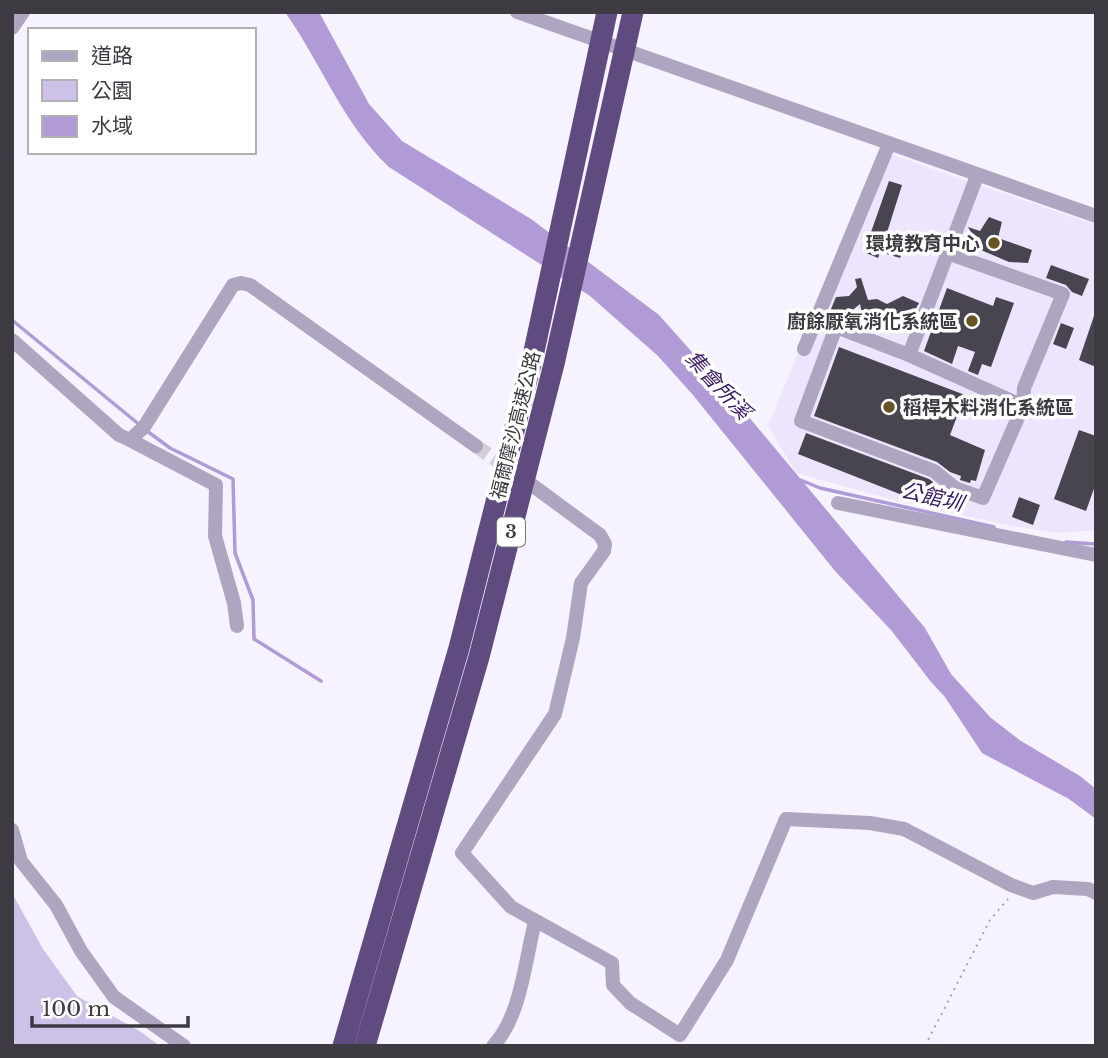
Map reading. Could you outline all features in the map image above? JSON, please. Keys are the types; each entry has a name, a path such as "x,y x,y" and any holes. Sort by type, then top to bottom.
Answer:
{"highway":[{"name":"福爾摩沙高速公路","path":"343,1046 463,635 533,356 607,12"},
{"name":"福爾摩沙高速公路","path":"365,1046 479,657 554,364 633,12"}],"street":[{"path":"12,28 23,12"},
{"path":"517,12 1096,216"},
{"path":"804,349 889,144"},
{"path":"909,355 977,176"},
{"path":"947,253 1063,294 1024,388 1023,406 982,498 955,488 934,471 801,421 836,327 909,355 1023,406"},
{"path":"130,440 144,428 233,285 241,283 250,285 476,446"},
{"path":"12,340 119,435 216,485 215,536 234,603 237,626"},
{"path":"522,477 600,536 605,544 604,551 581,583 573,638 555,714 462,853 511,907 612,963 613,985 630,1003 680,1035 727,960 786,819 870,823 904,829 1033,893 1053,887 1088,888 1096,893"},
{"path":"838,503 1096,555"},
{"path":"12,830 21,861 56,905 81,951 114,997 184,1046"},
{"path":"493,1046 514,1011 535,922"}],"path":[{"path":"925,1046 990,920 1017,887"}],"shaded area":[{"path":"881,151 1096,225 1096,530 1057,533 1007,525 902,502 796,473 768,426"}],"green space":[{"path":"12,893 43,949 77,996 141,1032 160,1046 12,1046"}],"water":[{"name":"集會所溪","path":"285,12 319,12 369,104 402,141 531,219 659,315 733,398 925,628 951,674 991,718 1021,741 1080,776 1096,789 1096,819 1069,799 982,753 945,697 891,630 835,571 693,395 658,356 590,296 389,167 345,113"}],"building":[{"path":"889,181 902,185 884,242 904,249 900,258 880,252 878,258 864,252"},
{"name":"環境教育中心","path":"989,217 1002,222 998,238 1032,250 1028,263 1009,262 974,247 976,240 968,227 980,231"},
{"path":"1051,265 1089,279 1082,296 1072,292 1066,285 1046,278"},
{"path":"861,278 868,300 877,299 887,304 903,296 919,303 905,327 898,328 890,320 878,327 869,325 863,318 860,304 844,317 834,314 831,309 836,297 849,296 857,287 855,279"},
{"name":"廚餘厭氧消化系統區","path":"947,288 993,306 996,297 1014,303 991,367 982,364 978,375 968,371 975,352 958,346 952,364 924,351"},
{"path":"1096,313 1096,367 1079,360"},
{"path":"1061,323 1074,328 1066,349 1053,344"},
{"name":"稻桿木料消化系統區","path":"839,347 965,395 950,435 985,450 976,481 971,480 970,483 960,480 961,476 937,462 814,416"},
{"path":"1079,430 1096,436 1096,483 1086,511 1054,499"},
{"path":"806,433 929,479 933,482 925,504 798,454"},
{"path":"1019,497 1040,505 1033,525 1012,517"}],"waterway":[{"path":"12,320 141,426"},
{"path":"147,431 170,448 233,479 235,553 253,600 254,639 321,681"},
{"name":"公館圳","path":"798,479 820,488 994,527"},
{"name":"公館圳","path":"1066,542 1096,544"}],"tunnel":[{"path":"476,446 512,471"}],"place":[{"name":"環境教育中心","path":"994,243"},
{"name":"廚餘厭氧消化系統區","path":"972,321"},
{"name":"稻桿木料消化系統區","path":"889,407"}]}
